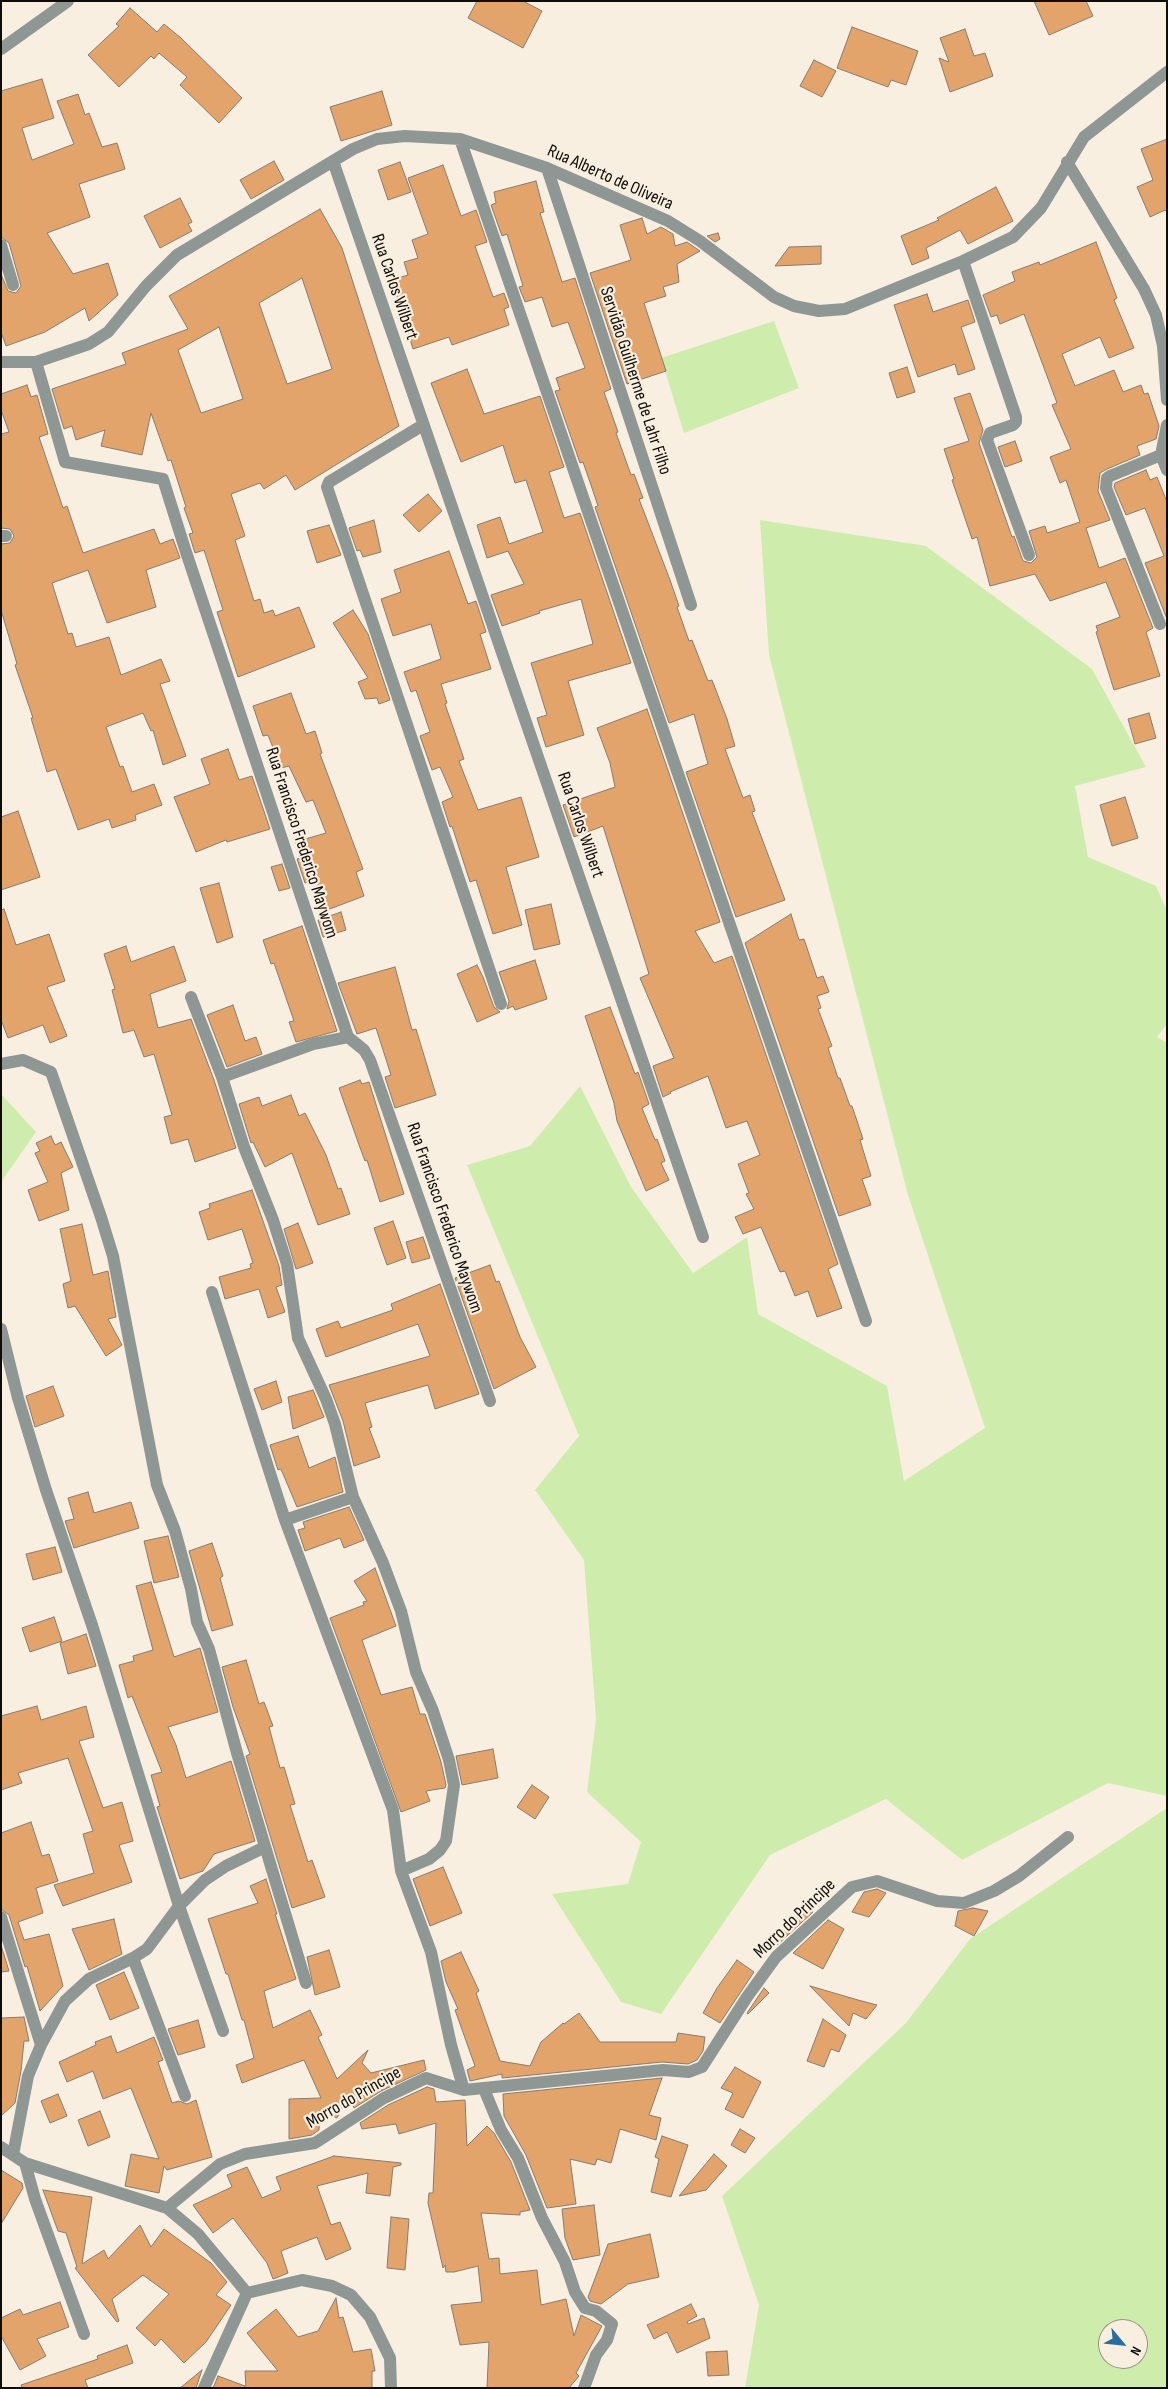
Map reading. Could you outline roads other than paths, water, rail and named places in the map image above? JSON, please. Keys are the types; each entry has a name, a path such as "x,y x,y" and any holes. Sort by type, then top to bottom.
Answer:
{"street":[{"path":"1,49 68,1"},
{"name":"Rua Alberto de Oliveira","path":"1,362 36,362 89,344 108,332 146,286 177,256 333,161 377,139 405,136 460,139 547,168 668,221 700,241 774,297 794,306 819,311 845,309 963,261 1013,237 1028,224 1041,208 1067,162 1084,137 1167,72"},
{"path":"460,139 866,1321"},
{"name":"Rua Carlos Wilbert","path":"333,161 703,1237"},
{"path":"1067,162 1144,290 1156,315 1163,346 1167,400"},
{"name":"Servidão Guilherme de Lahr Filho","path":"547,168 690,605"},
{"path":"1,245 13,285"},
{"path":"963,261 1016,417 1016,422 990,433 987,440 1029,555"},
{"name":"Rua Francisco Frederico Maywom","path":"36,362 65,462 164,479 185,549 348,1037 364,1050 370,1060 490,1401"},
{"path":"423,425 329,482 327,487 501,1004"},
{"path":"1167,425 1161,455 1167,470"},
{"path":"1160,624 1106,488 1110,476 1161,455"},
{"path":"191,997 222,1077 244,1147 273,1220 287,1264 298,1338 335,1424 353,1497 383,1563 401,1611 416,1672 440,1729 449,1760 454,1785 446,1841 440,1850 429,1859 401,1871"},
{"path":"222,1077 313,1044 348,1037"},
{"path":"1,1064 23,1060 51,1072 101,1217 113,1256 157,1485 175,1531 191,1589 197,1622 209,1649 265,1847 306,1982"},
{"path":"212,1292 285,1520 393,1810 401,1871 431,1952 451,2045 464,2090"},
{"path":"1,1329 18,1398 46,1490 92,1625 179,1906 223,2031"},
{"path":"285,1520 353,1497"},
{"name":"Morro do Principe","path":"167,2208 220,2164 245,2154 315,2143 384,2098 426,2078 464,2090 484,2089 518,2083 569,2081 663,2070 689,2072 702,2067 746,1997 776,1957 852,1887 877,1881 937,1901 964,1903 994,1891 1019,1876 1068,1837"},
{"path":"13,2155 28,2076 41,2045 65,2001 89,1979 133,1958 147,1949 179,1906 206,1880 226,1866 265,1847"},
{"path":"1,1916 41,2045"},
{"path":"133,1958 185,2096"},
{"path":"484,2089 501,2130 518,2158 542,2218 565,2262 575,2292 585,2308 596,2311 612,2324 607,2340 596,2355 584,2388"},
{"path":"1,2147 25,2163 167,2208 198,2234 247,2293"},
{"path":"25,2163 38,2208 84,2334"},
{"path":"247,2293 302,2280 332,2286 351,2295 370,2317 390,2358 391,2388"},
{"path":"204,2388 247,2293"}]}
